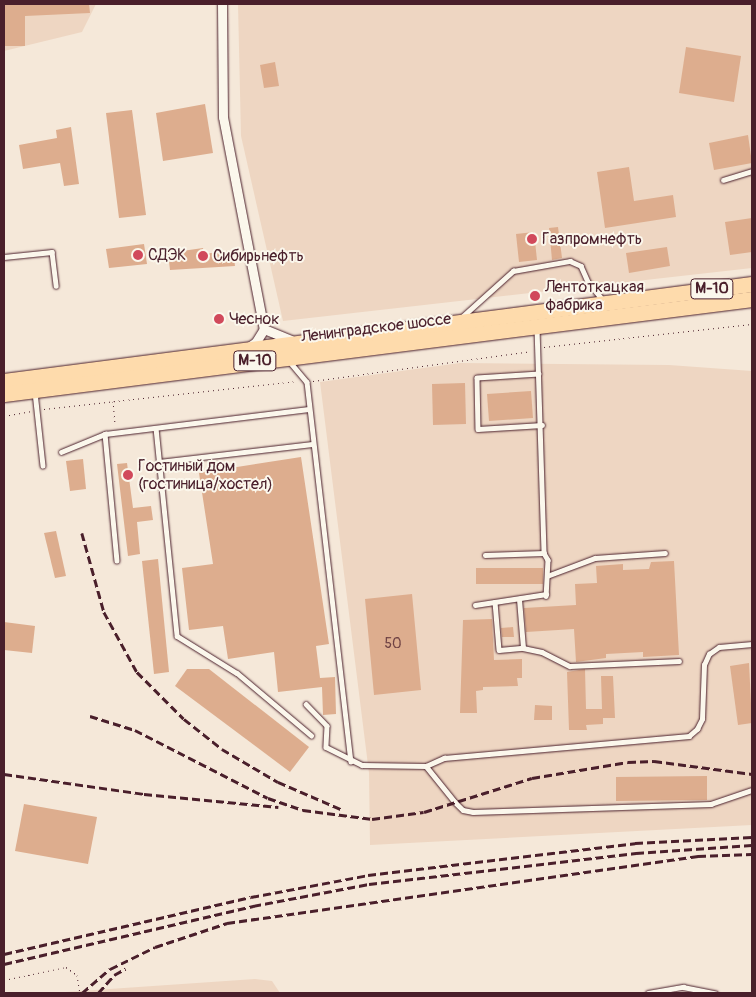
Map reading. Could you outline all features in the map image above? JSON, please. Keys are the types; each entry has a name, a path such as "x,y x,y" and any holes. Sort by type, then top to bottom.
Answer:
{"highway":[{"name":"Ленинградское шоссе","path":"4,394 284,358 537,318 608,303 752,284"},
{"name":"Ленинградское шоссе","path":"4,381 69,374 297,341 452,323 537,318 752,298"}],"street":[{"path":"222,4 223,117 264,329 256,342 245,349"},
{"path":"264,329 280,338 297,341"}],"lane":[{"path":"723,180 752,171"},
{"path":"4,257 52,252 56,286"},
{"path":"452,323 513,271 570,261 581,266 588,282 600,298 608,303"},
{"path":"475,605 546,596 548,560 544,553 542,425 537,318"},
{"path":"284,358 294,364 307,382 312,444 351,761"},
{"path":"540,374 477,378 478,429 542,425"},
{"path":"35,390 42,466"},
{"path":"61,452 105,434 308,409"},
{"path":"156,428 178,636 237,673 311,735"},
{"path":"105,434 117,560"},
{"path":"159,462 312,444"},
{"path":"485,555 544,553"},
{"path":"547,574 595,558 665,553"},
{"path":"519,599 523,648"},
{"path":"495,602 499,650 523,648 542,652 570,666 679,661"},
{"path":"306,704 327,726 326,747 351,761 426,766 444,758 689,736 697,729 702,718 704,665 709,654 719,647 752,644"},
{"path":"426,766 463,810 473,812 711,804 752,790"},
{"path":"648,993 683,987 716,993"}],"path":[{"path":"4,416 38,409 307,382 525,354 538,348 752,324"},
{"path":"113,401 116,433"},
{"path":"4,980 66,966 77,975 80,993"}],"shaded area":[{"path":"4,4 96,4 82,32 4,51"},
{"path":"238,4 752,5 752,268 283,321 241,136"},
{"path":"460,363 669,365 752,371 752,825 370,845 369,773 320,382"},
{"path":"255,979 272,981 280,993 51,993"}],"building":[{"path":"4,4 89,4 90,13 25,16 25,46 4,46"},
{"path":"686,47 741,56 734,102 679,93"},
{"path":"275,62 279,86 264,88 260,65"},
{"path":"205,104 213,153 163,161 156,113"},
{"path":"132,110 146,215 119,218 106,113"},
{"path":"71,127 79,184 64,186 60,163 23,169 19,145 57,138 56,130"},
{"path":"748,135 752,163 714,170 709,143"},
{"path":"629,167 634,201 673,195 676,217 605,228 597,172"},
{"path":"752,218 752,252 730,255 725,222"},
{"path":"558,227 562,258 552,260 549,228"},
{"path":"534,232 537,260 519,262 516,234"},
{"path":"144,244 147,264 109,268 106,249"},
{"path":"667,247 670,266 629,273 626,253"},
{"path":"203,248 204,254 233,250 235,266 170,270 168,253"},
{"path":"465,383 466,424 433,425 432,384"},
{"path":"531,391 533,418 489,421 487,394"},
{"path":"301,457 329,644 316,646 320,678 335,677 336,714 323,715 322,687 278,692 274,652 228,659 223,626 189,630 182,568 213,564 199,473"},
{"path":"83,459 86,489 70,491 66,461"},
{"path":"127,463 133,508 151,506 153,520 137,522 140,554 128,556 117,464"},
{"path":"56,531 66,576 55,578 44,533"},
{"path":"158,559 169,672 154,674 142,561"},
{"path":"674,561 679,655 643,657 643,652 606,654 606,658 576,662 574,629 526,632 524,608 576,605 575,584 597,583 596,566 623,564 623,570 649,569 651,562"},
{"path":"476,568 543,568 543,584 476,584"},
{"path":"412,594 421,690 374,695 365,599"},
{"path":"492,619 494,660 522,659 522,678 517,678 518,686 483,687 483,690 476,691 477,713 460,713 463,620"},
{"path":"4,622 35,626 32,653 4,650"},
{"path":"513,627 514,637 502,637 501,628"},
{"path":"749,663 752,723 738,725 730,666"},
{"path":"187,669 209,669 309,747 290,772 175,686"},
{"path":"585,669 586,709 602,709 601,676 613,676 615,718 603,718 603,724 586,725 587,730 569,730 567,672"},
{"path":"535,705 552,706 552,720 534,720"},
{"path":"707,776 707,800 616,801 616,777"},
{"path":"24,804 97,817 88,864 15,851"}],"railway":[{"path":"82,533 104,612 137,672 184,719 222,749 278,782 343,810"},
{"path":"90,716 135,730 268,798 303,810 372,819 424,812 532,778 628,762 654,761 752,774"},
{"path":"4,774 144,794 278,807"},
{"path":"4,954 251,897 368,875 635,843 752,837"},
{"path":"4,964 253,906 369,884 636,853 752,845"},
{"path":"82,993 110,969 155,947 227,923 698,856 752,854"},
{"path":"98,993 114,975 125,969"}],"place":[{"name":"Газпромнефть","path":"532,239"},
{"name":"СДЭК","path":"138,255"},
{"name":"Сибирьнефть","path":"203,256"},
{"name":"Лентоткацкая фабрика","path":"535,296"},
{"name":"Чеснок","path":"219,319"},
{"name":"Гостиный дом (гостиница/хостел)","path":"128,475"}]}
